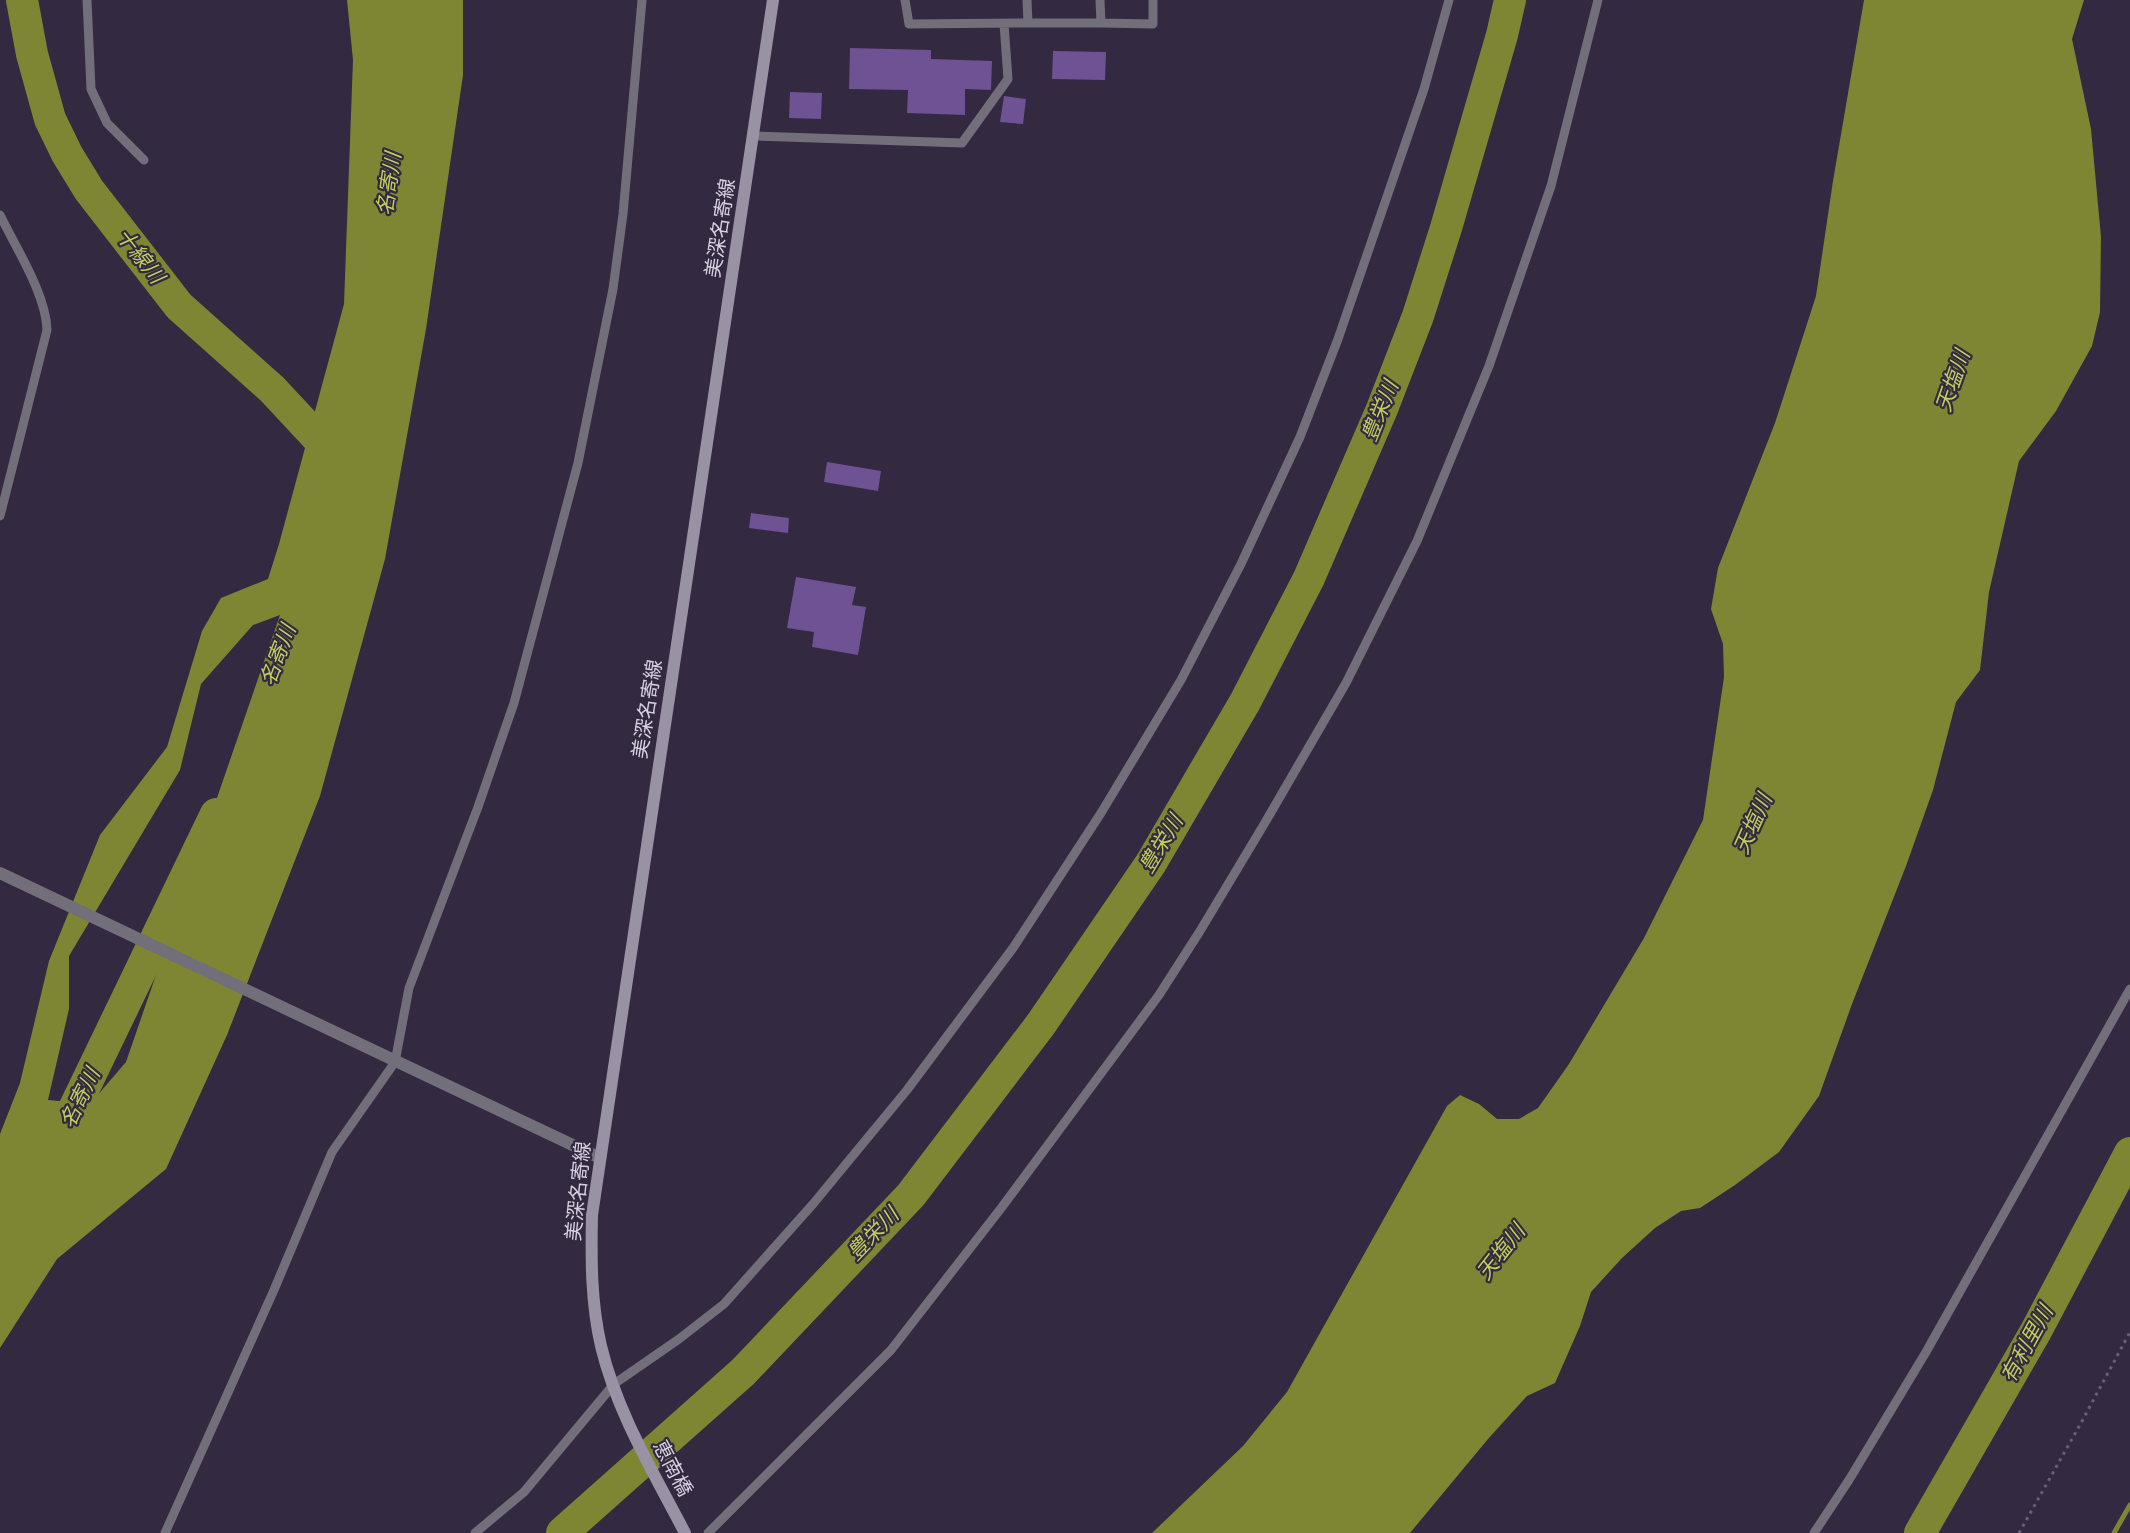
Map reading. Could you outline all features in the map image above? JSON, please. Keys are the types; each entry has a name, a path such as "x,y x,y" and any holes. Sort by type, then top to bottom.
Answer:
{"main road":[{"name":"美深名寄線","path":"626,1421 602,1347 594,1305 591,1260 592,1215 773,0"},
{"name":"恵南橋","path":"626,1421 685,1533"}],"street":[{"path":"0,873 600,1158"}],"lane":[{"path":"87,0 91,89 107,123 144,160"},
{"path":"165,1533 274,1290 332,1152 395,1062 409,988 478,807 514,702 578,463 613,289 624,203 642,0"},
{"path":"905,0 909,24 1153,24 1154,0"},
{"path":"1028,0 1028,23"},
{"path":"1100,0 1101,23"},
{"path":"476,1533 524,1492 614,1384 679,1339 724,1304 813,1204 878,1125 1013,948 1101,813 1181,680 1241,564 1300,437 1338,339 1420,100 1449,0"},
{"path":"708,1533 891,1350 1002,1207 1159,995 1200,932 1268,818 1346,683 1417,541 1489,366 1551,186 1598,0"},
{"path":"753,136 962,143 1008,79 1004,24"},
{"path":"0,215 40,297 46,313 47,330 0,516"},
{"path":"1814,1533 1849,1480 1926,1352 2130,989"}],"path":[{"path":"2019,1533 2130,1332"}],"water":[{"path":"347,0 463,0 463,75 426,329 385,559 320,796 227,1035 166,1169 57,1259 0,1348 0,1134 20,1083 49,961 100,835 167,747 202,631 221,598 268,579 344,304 353,60","holes":["280,615 126,1062 90,1104 48,1100 69,1009 69,956 180,770 201,684 253,625"]},
{"name":"天塩川","path":"1864,0 2084,0 2072,39 2091,129 2101,237 2100,312 2092,346 2056,411 2019,461 1989,592 1980,670 1956,702 1933,790 1819,1096 1779,1152 1700,1208 1681,1211 1655,1228 1622,1258 1591,1292 1580,1326 1555,1383 1527,1396 1410,1533 1152,1533 1243,1446 1287,1392 1447,1106 1460,1095 1479,1104 1497,1119 1519,1119 1538,1108 1569,1064 1644,938 1703,820 1724,677 1723,644 1711,609 1718,568 1775,423 1816,296"}],"building":[{"path":"850,48 931,50 931,59 992,61 991,90 965,89 965,115 907,113 908,90 849,89"},
{"path":"1053,51 1106,52 1105,80 1052,79"},
{"path":"790,92 822,93 821,119 789,118"},
{"path":"1004,96 1026,99 1023,124 1000,122"},
{"path":"827,462 881,471 878,491 824,482"},
{"path":"751,513 789,518 788,533 749,528"},
{"path":"796,577 856,587 852,605 866,607 858,655 812,647 814,632 787,628"}],"waterway":[{"name":"十線川","path":"22,0 32,54 50,119 67,154 89,190 179,306 272,389 340,462"},
{"name":"豊栄川","path":"562,1533 743,1372 911,1195 1041,1024 1151,863 1245,702 1309,578 1382,409 1418,316 1446,228 1510,0"},
{"name":"名寄川","path":"58,1142 216,814"},
{"name":"有利里川","path":"1920,1533 2036,1331 2130,1153"},
{"path":"2114,1533 2130,1505"}]}
